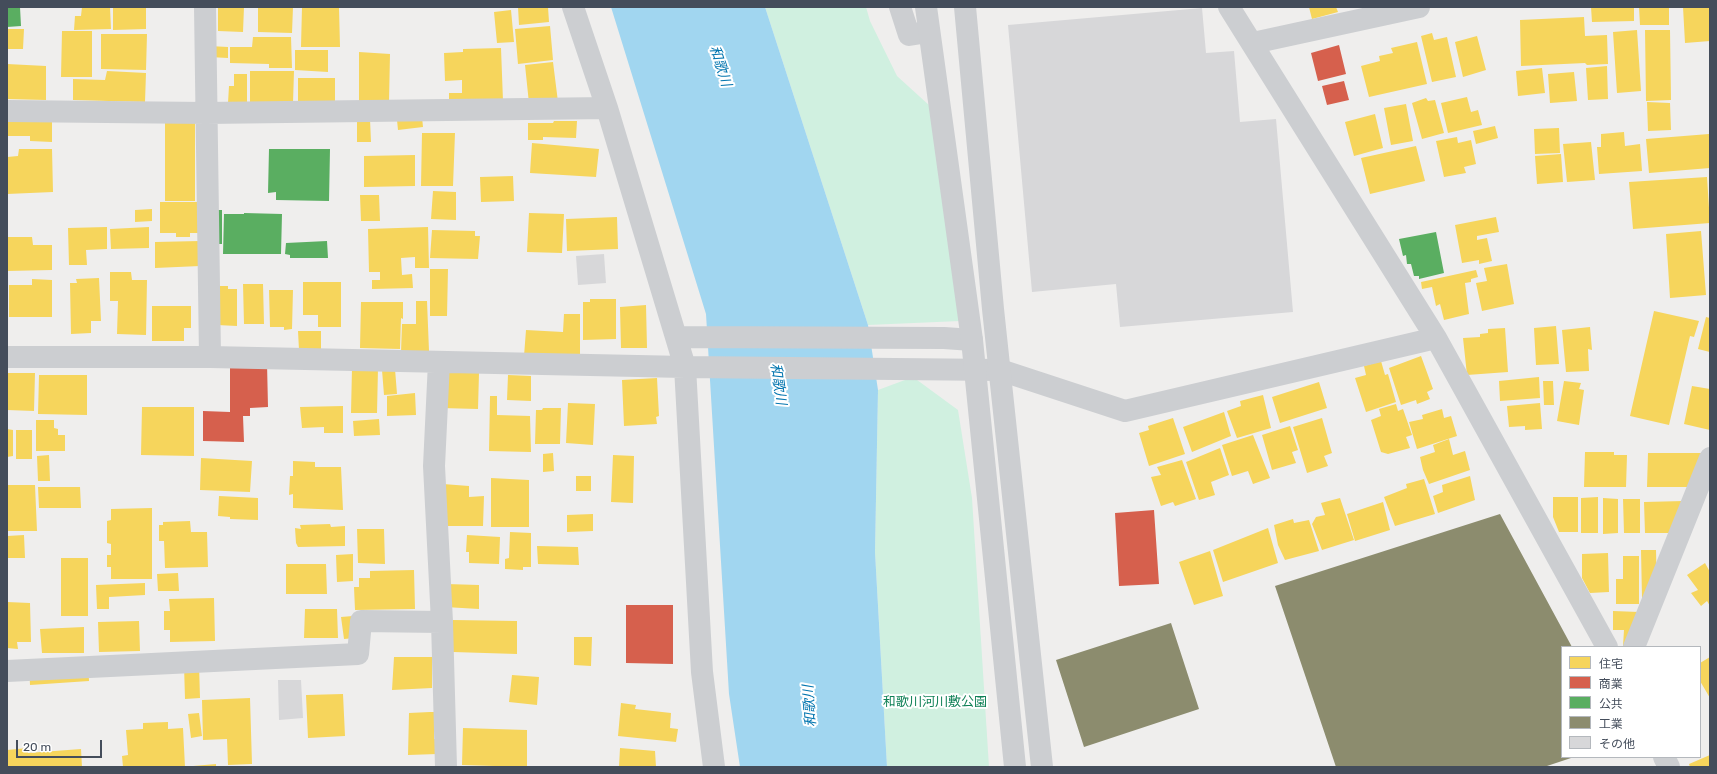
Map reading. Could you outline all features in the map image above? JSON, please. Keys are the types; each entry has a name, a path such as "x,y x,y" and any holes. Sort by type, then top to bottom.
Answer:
{"street":[{"path":"205,7 210,357"},
{"path":"573,7 607,108 677,337 696,367 702,672 714,767"},
{"path":"900,7 909,35 928,32"},
{"path":"926,7 928,32 972,340 965,370 1016,767"},
{"path":"965,7 1000,370 1042,767"},
{"path":"1229,7 1253,43 1436,338 1606,646"},
{"path":"1253,43 1419,7"},
{"path":"7,111 206,113 607,108"},
{"path":"677,337 944,338 972,340"},
{"path":"7,357 210,357 696,367 1000,370 1126,411 1436,338"},
{"path":"439,362 434,466 442,622 446,767"},
{"path":"1634,646 1710,458"},
{"path":"7,671 358,654 361,621 442,622"},
{"path":"1664,758 1669,767"}],"green space":[{"path":"765,7 866,7 870,21 897,76 930,106 960,321 868,325"},
{"name":"和歌川河川敷公園","path":"913,377 958,410 972,498 989,767 887,767 875,552 878,390"}],"water":[{"name":"和歌川","path":"611,7 765,7 868,325 878,390 875,552 887,767 740,767 729,694 706,314"}],"building: 住宅":[{"path":"82,7 110,7 111,29 74,30 75,16 81,16"},
{"path":"113,7 146,7 146,29 113,30"},
{"path":"218,7 244,7 243,32 218,31"},
{"path":"258,7 293,7 292,33 258,32"},
{"path":"302,7 339,7 340,47 301,47"},
{"path":"518,7 548,7 549,22 519,25"},
{"path":"1309,7 1336,7 1338,12 1312,19"},
{"path":"1591,7 1634,7 1634,21 1592,22"},
{"path":"1639,7 1669,7 1669,25 1640,25"},
{"path":"1683,7 1710,7 1710,41 1685,43"},
{"path":"511,10 514,42 497,43 494,12"},
{"path":"1584,17 1585,36 1607,35 1608,64 1587,65 1585,63 1521,66 1520,20"},
{"path":"550,26 553,60 518,64 515,29"},
{"path":"7,29 24,29 23,49 7,49"},
{"path":"1637,30 1641,91 1617,93 1613,32"},
{"path":"1645,30 1670,30 1671,100 1646,101"},
{"path":"62,31 92,31 92,77 61,77"},
{"path":"1432,33 1434,40 1447,37 1456,77 1432,82 1421,36"},
{"path":"101,34 147,34 146,70 101,69"},
{"path":"1477,36 1486,70 1463,77 1455,42"},
{"path":"253,37 291,37 292,68 269,68 269,64 230,63 230,47 252,47"},
{"path":"1417,42 1427,84 1369,97 1361,66 1380,61 1379,56 1393,53 1391,48"},
{"path":"209,46 228,47 228,58 209,57"},
{"path":"501,48 503,101 449,109 449,93 462,93 462,80 445,81 444,53 463,52 463,49"},
{"path":"295,50 328,50 328,72 295,70"},
{"path":"359,52 390,54 389,102 359,102"},
{"path":"553,62 559,110 530,113 525,65"},
{"path":"7,64 46,66 46,100 7,99"},
{"path":"1607,66 1608,99 1588,100 1586,68"},
{"path":"1542,68 1545,93 1518,96 1516,71"},
{"path":"107,71 146,73 145,102 73,100 73,79 105,80"},
{"path":"250,71 294,71 293,103 250,103"},
{"path":"1574,72 1577,101 1550,103 1548,74"},
{"path":"234,74 247,74 247,103 228,103 229,86 234,86"},
{"path":"298,78 335,78 335,104 298,104"},
{"path":"1467,97 1471,112 1478,110 1482,125 1448,133 1441,103"},
{"path":"1426,98 1428,101 1435,100 1444,133 1422,139 1412,103"},
{"path":"1647,102 1670,103 1671,130 1648,131"},
{"path":"1406,104 1413,141 1391,145 1384,108"},
{"path":"7,113 52,113 52,142 30,141 30,136 7,136"},
{"path":"165,114 195,114 195,201 165,201"},
{"path":"1375,114 1383,148 1354,156 1345,122"},
{"path":"422,117 423,127 398,130 397,120"},
{"path":"357,119 370,119 371,142 357,142"},
{"path":"554,121 577,121 576,138 543,137 543,140 528,140 528,123 553,123"},
{"path":"1495,126 1498,138 1476,144 1473,131"},
{"path":"1559,128 1560,153 1535,154 1534,129"},
{"path":"1624,132 1625,146 1640,144 1642,171 1599,174 1597,147 1601,147 1601,134"},
{"path":"422,133 455,133 453,186 421,186"},
{"path":"1709,134 1710,168 1649,173 1646,139"},
{"path":"1457,137 1458,143 1471,140 1476,164 1464,167 1466,173 1444,177 1436,141"},
{"path":"1591,142 1595,180 1567,182 1563,144"},
{"path":"532,143 599,149 596,177 530,173"},
{"path":"1416,146 1425,181 1370,194 1361,158"},
{"path":"19,149 52,149 53,192 7,194 7,157 18,156"},
{"path":"1561,154 1563,182 1537,184 1535,156"},
{"path":"415,155 415,186 364,187 364,156"},
{"path":"513,176 514,201 481,202 480,177"},
{"path":"1707,177 1710,223 1633,229 1629,182"},
{"path":"433,191 456,192 456,220 431,219"},
{"path":"360,195 379,195 380,221 361,221"},
{"path":"160,202 200,202 201,233 190,233 190,237 176,237 176,233 160,233"},
{"path":"152,209 152,221 135,222 135,210"},
{"path":"529,213 564,214 562,253 527,252"},
{"path":"617,217 618,249 567,251 566,219"},
{"path":"1496,217 1499,232 1477,236 1477,240 1487,238 1492,261 1479,264 1479,260 1462,263 1455,225"},
{"path":"107,227 107,249 86,250 87,265 69,265 68,228"},
{"path":"149,227 149,248 111,249 110,229"},
{"path":"428,227 429,268 415,268 415,257 401,258 402,275 412,274 413,288 372,289 372,280 380,280 380,272 369,272 368,229"},
{"path":"432,230 475,231 475,236 480,236 478,259 430,258"},
{"path":"1701,231 1706,295 1670,298 1666,234"},
{"path":"7,237 32,237 33,245 52,245 52,270 7,271"},
{"path":"200,241 200,266 155,268 155,242"},
{"path":"1507,264 1514,304 1482,311 1476,283 1487,281 1484,268"},
{"path":"430,269 448,269 447,316 430,316"},
{"path":"1476,270 1478,277 1471,279 1471,282 1465,283 1469,314 1444,320 1440,304 1436,306 1432,287 1422,289 1421,282"},
{"path":"110,272 131,272 132,280 147,280 146,335 117,334 118,301 110,301"},
{"path":"99,278 101,321 91,321 91,333 71,334 70,283 77,283 76,279"},
{"path":"32,279 52,280 52,317 9,317 9,285 32,285"},
{"path":"303,282 341,282 341,327 318,327 318,315 303,315"},
{"path":"243,284 263,284 264,324 244,324"},
{"path":"217,286 228,286 228,289 237,289 237,326 217,325"},
{"path":"269,290 293,290 292,329 284,330 284,327 270,327"},
{"path":"590,299 616,299 616,339 583,340 583,302 590,302"},
{"path":"416,301 427,301 429,351 401,352 402,324 416,324"},
{"path":"361,302 403,302 400,349 360,348"},
{"path":"646,305 647,348 621,348 620,307"},
{"path":"152,306 191,306 191,328 184,328 184,341 152,341"},
{"path":"1654,311 1699,321 1694,337 1690,336 1669,425 1630,416"},
{"path":"564,314 580,314 580,356 524,356 526,330 563,332"},
{"path":"1706,317 1710,318 1710,352 1698,349"},
{"path":"1556,326 1559,364 1536,365 1534,328"},
{"path":"1590,327 1592,350 1588,349 1589,371 1566,372 1562,330"},
{"path":"1505,328 1508,372 1467,375 1463,338 1480,337 1480,334 1488,333 1488,329"},
{"path":"298,331 321,331 321,350 299,350"},
{"path":"1421,356 1433,389 1427,392 1430,399 1417,404 1416,400 1401,405 1389,368"},
{"path":"1381,361 1385,375 1388,374 1396,402 1366,412 1355,378 1366,375 1364,366"},
{"path":"352,368 378,368 377,413 351,413"},
{"path":"395,369 397,394 384,395 382,370"},
{"path":"442,372 479,373 478,409 441,408"},
{"path":"7,373 35,373 34,411 7,410"},
{"path":"39,375 87,375 87,415 38,414"},
{"path":"508,375 531,376 531,401 507,400"},
{"path":"1539,377 1540,398 1500,401 1499,381"},
{"path":"657,378 659,416 656,417 657,424 624,426 622,380"},
{"path":"1543,381 1553,381 1554,405 1544,405"},
{"path":"1564,381 1581,383 1579,389 1584,390 1579,425 1557,421"},
{"path":"1319,382 1327,408 1280,423 1272,397"},
{"path":"1692,386 1710,389 1710,430 1684,424"},
{"path":"415,393 416,415 387,416 387,396"},
{"path":"1263,395 1271,428 1237,438 1227,411 1241,406 1240,401"},
{"path":"490,396 497,396 497,415 530,416 531,452 489,451"},
{"path":"568,403 595,404 593,445 566,443"},
{"path":"1540,403 1542,429 1525,430 1525,426 1509,427 1507,406"},
{"path":"1396,404 1398,411 1403,409 1412,435 1406,437 1410,448 1388,454 1381,452 1371,420 1381,416 1379,409"},
{"path":"343,406 343,433 324,433 324,427 302,428 300,407"},
{"path":"142,407 194,407 194,456 141,455"},
{"path":"543,408 561,408 560,444 535,444 536,410 542,410"},
{"path":"1442,409 1444,418 1451,416 1457,436 1417,449 1409,422 1423,419 1422,415"},
{"path":"1224,412 1231,436 1192,452 1183,427"},
{"path":"1173,418 1185,454 1149,466 1139,433 1149,430 1148,426"},
{"path":"1322,418 1332,453 1324,456 1328,466 1307,473 1293,427"},
{"path":"379,419 380,435 354,436 353,421"},
{"path":"36,420 54,420 54,428 58,429 58,435 65,435 65,451 36,451"},
{"path":"1290,426 1298,450 1292,452 1296,463 1272,470 1262,435"},
{"path":"7,429 13,430 13,456 7,457"},
{"path":"16,430 32,430 32,459 16,459"},
{"path":"1253,435 1270,478 1253,484 1248,471 1232,476 1222,445"},
{"path":"1449,439 1453,455 1465,451 1470,470 1429,484 1423,470 1420,457 1435,452 1433,445"},
{"path":"1220,448 1229,475 1211,482 1215,495 1199,500 1186,462"},
{"path":"1585,452 1614,452 1614,455 1627,455 1626,487 1584,487"},
{"path":"553,453 554,471 543,472 543,454"},
{"path":"1648,453 1702,453 1702,487 1647,487"},
{"path":"49,455 50,481 38,481 37,456"},
{"path":"613,455 634,456 633,503 611,502"},
{"path":"201,458 252,461 250,492 200,490"},
{"path":"1182,460 1196,499 1175,506 1173,502 1161,506 1151,477 1161,475 1157,467"},
{"path":"293,461 315,462 315,467 341,467 343,510 293,508 293,494 289,495 290,476 293,476"},
{"path":"576,476 591,476 591,491 576,491"},
{"path":"1470,476 1475,500 1438,513 1433,496 1443,492 1442,485"},
{"path":"491,478 529,480 529,527 491,527"},
{"path":"1424,479 1435,514 1395,526 1384,497 1407,488 1406,484"},
{"path":"443,484 469,486 469,497 484,496 483,526 441,526"},
{"path":"7,485 35,485 37,531 7,531"},
{"path":"38,487 80,487 81,508 39,508"},
{"path":"219,496 258,498 258,520 230,519 230,517 218,516"},
{"path":"1553,497 1578,497 1578,532 1559,532 1553,517"},
{"path":"1598,497 1598,533 1581,533 1581,498"},
{"path":"1340,498 1354,540 1322,550 1312,524 1316,517 1325,515 1321,503"},
{"path":"1603,498 1618,499 1618,533 1603,534"},
{"path":"1623,499 1640,499 1640,533 1624,533"},
{"path":"1684,501 1684,533 1645,533 1644,502"},
{"path":"1383,502 1390,530 1355,541 1347,514"},
{"path":"152,508 152,579 111,579 111,567 107,567 107,555 111,555 111,544 107,543 107,521 111,520 111,509"},
{"path":"593,514 593,531 567,532 567,515"},
{"path":"1293,519 1294,523 1309,520 1319,551 1285,560 1278,545 1274,525"},
{"path":"190,521 191,532 207,532 208,567 165,568 164,541 159,541 159,525 163,525 163,522"},
{"path":"330,524 331,527 345,526 345,546 298,547 296,543 295,528 301,529 300,525"},
{"path":"1268,528 1278,563 1223,582 1213,550"},
{"path":"357,529 384,529 385,564 358,563"},
{"path":"510,532 531,533 531,567 523,567 523,570 505,569 505,559 509,558"},
{"path":"24,535 25,558 7,558 7,536"},
{"path":"467,535 500,537 499,564 469,563 469,552 466,552"},
{"path":"537,546 578,547 579,565 538,564"},
{"path":"1641,550 1656,550 1657,597 1642,598"},
{"path":"1210,551 1223,596 1194,605 1179,562"},
{"path":"1608,553 1609,592 1590,593 1582,578 1582,554"},
{"path":"353,554 353,581 337,582 336,555"},
{"path":"1623,556 1639,556 1639,604 1616,604 1616,579 1623,579"},
{"path":"61,558 88,558 88,616 61,616"},
{"path":"1705,563 1710,572 1710,606 1707,601 1701,606 1691,593 1698,590 1687,575"},
{"path":"286,564 326,564 327,594 286,594"},
{"path":"414,570 415,609 355,610 354,587 359,587 359,578 370,578 370,571"},
{"path":"178,573 179,591 158,591 157,574"},
{"path":"145,583 145,595 109,597 109,609 97,609 96,585"},
{"path":"446,584 479,585 479,609 445,607"},
{"path":"214,598 215,641 170,642 170,630 164,630 164,611 170,611 169,599"},
{"path":"7,602 30,603 31,642 17,642 18,649 7,648"},
{"path":"305,609 337,609 338,638 304,638"},
{"path":"1613,611 1639,612 1639,646 1623,646 1624,630 1613,630"},
{"path":"353,616 355,638 344,639 341,617"},
{"path":"453,620 517,621 517,654 453,652"},
{"path":"139,621 140,651 99,652 98,622"},
{"path":"84,627 84,653 42,653 40,629"},
{"path":"574,637 592,637 591,666 574,665"},
{"path":"394,657 432,657 432,688 392,690"},
{"path":"1710,657 1710,698 1701,683 1701,662"},
{"path":"88,662 89,681 30,685 29,665"},
{"path":"199,664 200,698 185,699 184,665"},
{"path":"512,675 539,677 537,705 509,702"},
{"path":"343,694 345,736 308,738 306,695"},
{"path":"250,698 252,764 228,765 227,739 203,740 202,700"},
{"path":"621,703 636,705 635,709 671,713 670,728 678,729 676,742 618,736"},
{"path":"434,712 434,739 437,739 437,754 408,755 409,713"},
{"path":"199,713 202,736 191,738 188,714"},
{"path":"168,722 168,729 183,728 185,767 123,767 122,756 128,755 126,730 143,729 143,723"},
{"path":"463,728 527,730 527,767 462,765"},
{"path":"28,748 28,753 81,749 82,767 7,767 7,750"},
{"path":"620,748 655,751 656,767 619,767"},
{"path":"1710,755 1710,767 1690,767 1689,764"},
{"path":"216,764 216,767 193,767 193,766"}],"building: 商業":[{"path":"1339,45 1346,74 1318,81 1311,53"},
{"path":"1344,81 1349,100 1327,105 1322,86"},
{"path":"230,363 267,363 268,407 250,408 250,416 243,416 244,442 203,441 203,411 230,412"},
{"path":"1154,510 1159,584 1119,586 1115,513"},
{"path":"626,605 673,605 673,664 626,663"}],"building: 公共":[{"path":"7,7 20,7 21,26 7,27"},
{"path":"269,149 330,149 329,201 276,200 276,192 268,193"},
{"path":"213,210 222,210 222,244 213,244"},
{"path":"224,214 282,214 281,254 223,254"},
{"path":"1436,232 1444,273 1419,279 1419,276 1414,276 1411,264 1407,264 1406,255 1403,256 1399,239"},
{"path":"327,241 328,258 290,258 290,255 285,254 286,243"}],"building: 工業":[{"path":"1500,514 1571,646 1561,646 1561,758 1571,758 1544,767 1336,767 1275,586"},
{"path":"1171,623 1199,709 1084,747 1056,660"}],"building: その他":[{"path":"1202,8 1206,53 1234,51 1240,122 1276,119 1293,312 1120,327 1116,284 1032,292 1008,25"},
{"path":"604,254 606,283 578,285 576,256"},
{"path":"278,680 301,680 303,718 279,720"}]}
